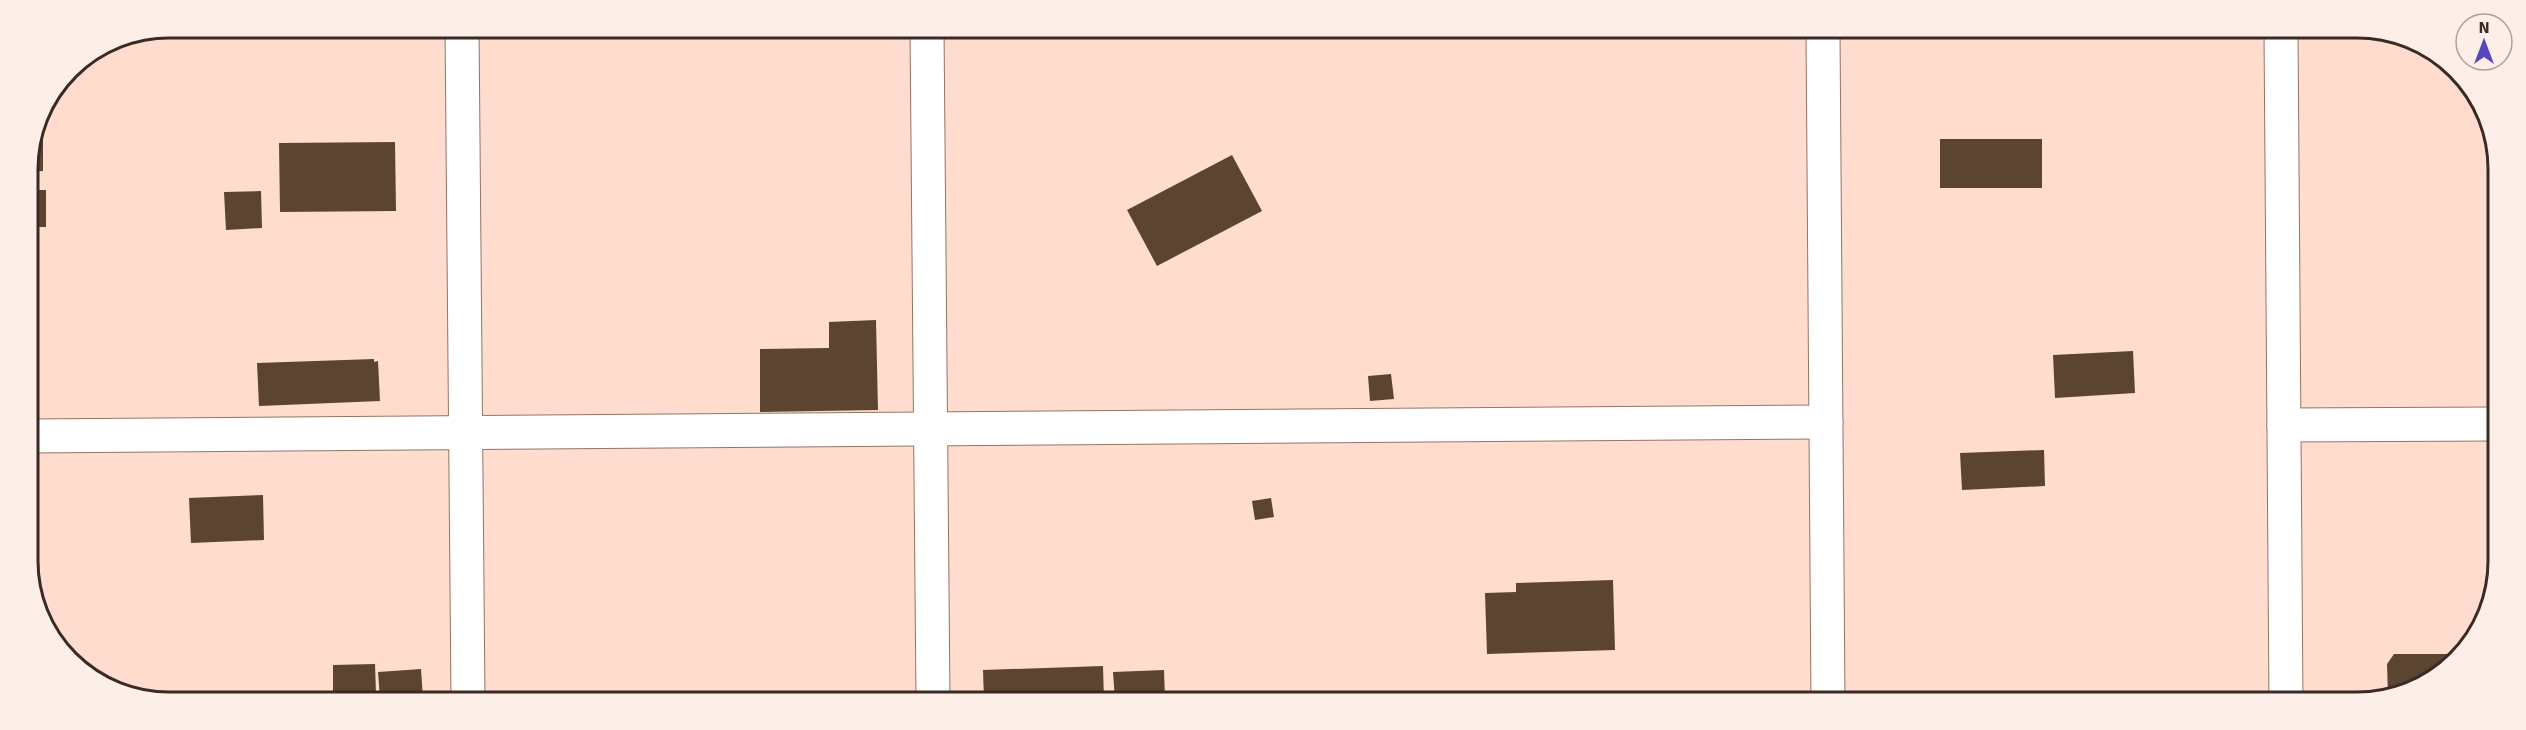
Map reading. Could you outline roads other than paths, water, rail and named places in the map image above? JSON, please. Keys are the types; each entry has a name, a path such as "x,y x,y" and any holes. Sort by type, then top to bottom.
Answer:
{"street":[{"path":"462,38 468,693"},
{"path":"927,38 933,693"},
{"path":"1823,38 1828,692"},
{"path":"2281,38 2286,692"},
{"path":"38,436 1826,422"},
{"path":"2284,425 2488,424"}]}
